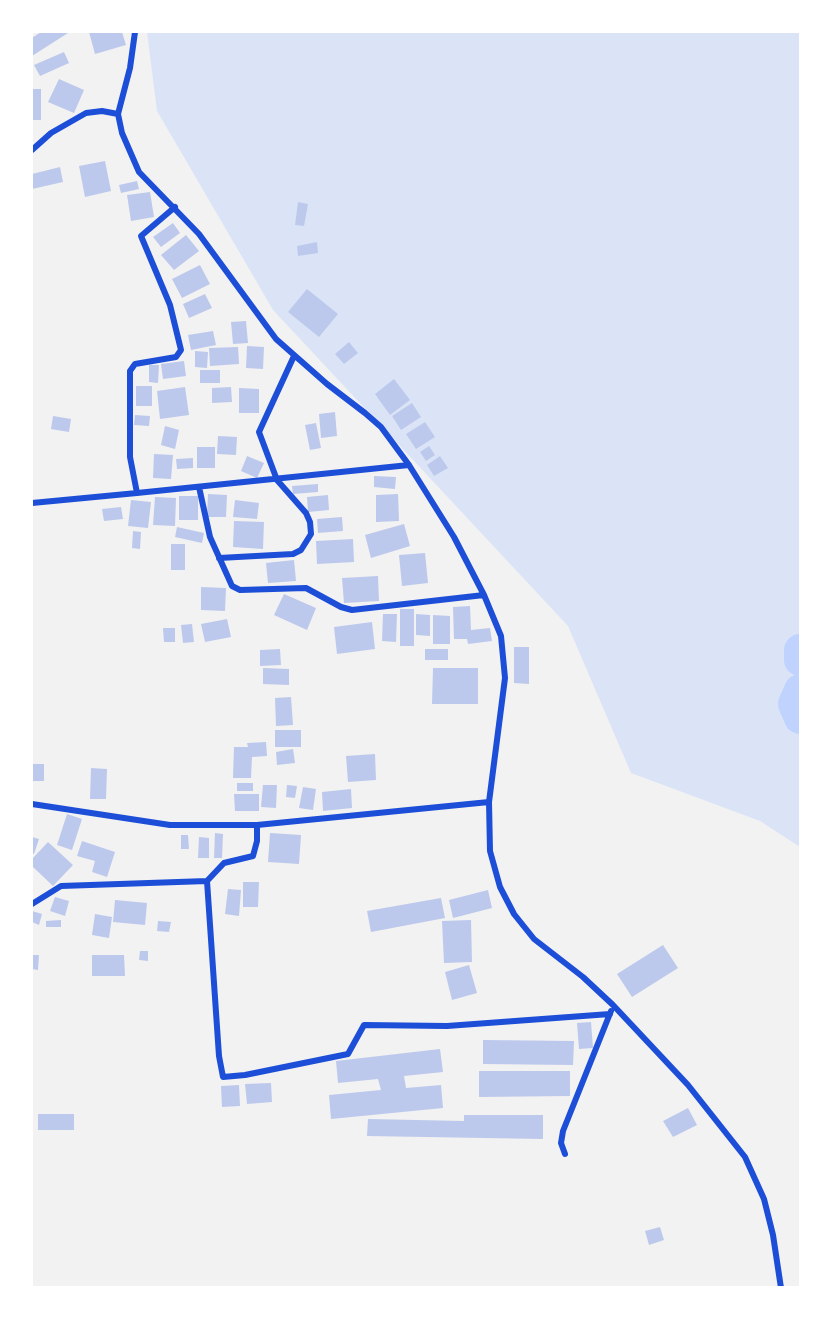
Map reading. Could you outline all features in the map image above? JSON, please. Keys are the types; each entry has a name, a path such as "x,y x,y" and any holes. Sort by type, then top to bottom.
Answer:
{"street":[{"path":"135,32 130,68 118,114 122,133 139,172 199,234 270,331 294,356 381,427 409,465 454,537 484,595 501,636 504,655 505,678 489,802 490,851 500,887 514,914 534,939 583,977 614,1005 688,1084 745,1157 764,1199 773,1235 781,1287"},
{"path":"32,150 51,133 86,113 102,111 118,114"},
{"path":"137,494 130,457 130,371 135,364 176,357 181,350 170,305 141,236 175,207"},
{"path":"219,558 293,554 307,543 311,534 310,522 300,505 277,480 259,432 294,356"},
{"path":"32,503 409,465"},
{"path":"199,487 210,537 232,586 240,590 297,587 352,610 484,595"},
{"path":"32,804 170,825 257,825 489,802"},
{"path":"32,904 61,885 207,881 224,864 253,856 257,841 257,825"},
{"path":"207,881 219,1056 223,1077 245,1075 348,1054 364,1025 447,1026 610,1014"},
{"path":"566,1154 561,1143 563,1131 614,1005"}],"shaded area":[{"path":"147,32 800,32 800,847 760,821 631,773 568,626 273,310 157,111"}],"building":[{"path":"41,32 68,33 32,56 32,38"},
{"path":"89,32 122,32 126,45 95,54"},
{"path":"64,52 69,63 40,76 34,65"},
{"path":"59,79 84,90 74,113 48,102"},
{"path":"32,89 41,89 41,120 32,120"},
{"path":"105,161 111,191 85,197 79,166"},
{"path":"60,167 63,182 32,189 32,174"},
{"path":"137,181 139,189 121,193 119,185"},
{"path":"150,192 154,217 131,221 127,195"},
{"path":"298,202 308,204 304,226 295,225"},
{"path":"173,223 180,233 161,247 153,237"},
{"path":"186,235 199,251 174,270 161,255"},
{"path":"317,242 318,253 298,256 297,246"},
{"path":"200,265 210,284 182,298 172,279"},
{"path":"307,289 338,314 319,337 288,312"},
{"path":"205,294 212,308 189,318 183,304"},
{"path":"246,321 248,343 233,344 231,322"},
{"path":"213,331 216,345 191,350 188,335"},
{"path":"349,342 358,353 344,364 335,354"},
{"path":"247,346 264,347 263,369 246,368"},
{"path":"238,347 239,364 210,366 209,348"},
{"path":"195,351 208,352 207,368 195,367"},
{"path":"184,361 186,376 163,379 161,364"},
{"path":"149,365 159,365 158,383 149,382"},
{"path":"200,370 220,370 220,383 200,383"},
{"path":"394,379 410,400 390,415 375,394"},
{"path":"136,386 152,386 152,406 136,406"},
{"path":"185,387 189,415 160,419 157,391"},
{"path":"231,387 232,402 212,403 212,388"},
{"path":"239,388 259,389 259,413 239,413"},
{"path":"412,403 421,417 401,430 392,416"},
{"path":"335,412 337,436 321,438 319,414"},
{"path":"135,415 150,416 149,426 134,425"},
{"path":"53,416 71,419 69,432 51,429"},
{"path":"425,422 435,437 416,449 406,434"},
{"path":"316,423 321,448 310,450 305,425"},
{"path":"165,426 179,430 175,449 161,445"},
{"path":"218,436 237,437 236,455 217,454"},
{"path":"429,446 435,455 426,461 420,452"},
{"path":"197,447 215,447 215,468 197,468"},
{"path":"154,454 173,455 171,479 153,478"},
{"path":"247,456 264,463 257,478 241,471"},
{"path":"440,456 448,468 434,476 427,465"},
{"path":"193,458 193,468 177,469 176,459"},
{"path":"374,476 396,477 395,489 374,487"},
{"path":"318,484 318,492 293,494 292,486"},
{"path":"208,494 227,495 226,517 207,517"},
{"path":"398,494 399,521 376,522 376,495"},
{"path":"328,495 329,510 308,512 307,497"},
{"path":"179,496 198,496 198,520 179,520"},
{"path":"155,497 176,498 175,526 153,525"},
{"path":"131,500 151,502 148,528 128,526"},
{"path":"235,500 259,503 257,519 233,517"},
{"path":"121,507 123,519 104,521 102,509"},
{"path":"342,517 343,531 318,533 317,519"},
{"path":"234,521 264,522 263,549 233,547"},
{"path":"404,524 410,546 371,558 365,535"},
{"path":"177,527 204,533 202,543 175,537"},
{"path":"133,531 141,532 140,549 132,548"},
{"path":"353,539 354,562 317,564 316,541"},
{"path":"171,544 185,544 185,570 171,570"},
{"path":"425,553 428,583 402,586 399,555"},
{"path":"294,560 296,581 268,583 266,563"},
{"path":"378,576 379,601 344,603 342,578"},
{"path":"201,587 226,588 225,611 201,610"},
{"path":"284,594 316,608 307,630 274,615"},
{"path":"470,606 471,630 490,628 492,641 468,644 467,639 454,639 453,607"},
{"path":"400,609 414,609 414,646 400,646"},
{"path":"383,614 397,614 396,642 382,641"},
{"path":"416,614 430,615 430,636 416,635"},
{"path":"433,615 450,616 450,644 433,644"},
{"path":"227,619 231,637 205,642 201,624"},
{"path":"372,622 375,649 337,654 334,627"},
{"path":"192,624 194,642 183,643 181,625"},
{"path":"163,628 175,628 175,642 164,642"},
{"path":"514,647 529,647 529,684 514,683"},
{"path":"280,649 281,665 260,666 260,650"},
{"path":"425,649 448,649 448,660 425,660"},
{"path":"263,668 289,669 289,685 263,684"},
{"path":"433,668 478,668 478,704 432,704"},
{"path":"291,697 293,725 276,726 275,698"},
{"path":"275,730 301,730 301,747 275,747"},
{"path":"266,742 267,756 252,757 251,778 233,778 234,747 248,747 247,743"},
{"path":"293,749 295,763 277,765 276,752"},
{"path":"375,754 376,780 348,782 346,756"},
{"path":"32,764 44,764 44,781 32,781"},
{"path":"91,768 107,769 106,799 90,799"},
{"path":"237,783 253,783 253,791 237,791"},
{"path":"263,785 277,785 276,808 261,807"},
{"path":"287,785 297,786 295,798 286,797"},
{"path":"303,787 316,789 313,810 299,808"},
{"path":"351,789 352,808 323,811 322,792"},
{"path":"234,794 259,794 259,811 235,811"},
{"path":"67,814 82,819 72,850 57,845"},
{"path":"215,833 223,834 222,858 214,858"},
{"path":"270,833 301,835 299,864 268,862"},
{"path":"181,835 188,835 189,849 181,849"},
{"path":"32,837 39,839 34,854 32,853"},
{"path":"199,837 209,838 209,858 198,858"},
{"path":"82,841 115,852 107,877 92,872 95,861 77,856"},
{"path":"48,842 73,865 53,886 32,866 32,859"},
{"path":"243,882 259,882 258,907 243,907"},
{"path":"228,889 241,890 239,916 225,914"},
{"path":"488,890 492,908 453,918 449,900"},
{"path":"55,897 69,901 65,916 50,911"},
{"path":"441,898 445,918 371,932 367,911"},
{"path":"115,900 147,903 145,925 113,922"},
{"path":"32,911 42,914 39,925 32,922"},
{"path":"95,914 112,917 109,938 92,935"},
{"path":"61,920 61,927 46,927 46,921"},
{"path":"471,920 472,962 444,963 442,921"},
{"path":"158,921 171,922 169,932 157,931"},
{"path":"663,945 678,968 632,997 617,974"},
{"path":"140,951 148,951 148,961 139,960"},
{"path":"32,955 39,955 38,970 32,969"},
{"path":"92,955 124,955 125,976 92,976"},
{"path":"469,965 477,993 452,1000 445,972"},
{"path":"591,1022 593,1048 579,1049 577,1023"},
{"path":"483,1040 574,1041 573,1065 483,1064"},
{"path":"440,1049 443,1072 404,1076 406,1088 441,1085 443,1108 331,1119 329,1095 381,1090 378,1079 338,1083 336,1061"},
{"path":"479,1071 570,1071 570,1096 479,1097"},
{"path":"271,1083 272,1102 247,1104 245,1084"},
{"path":"239,1085 240,1106 222,1107 221,1086"},
{"path":"688,1108 697,1125 673,1137 663,1121"},
{"path":"38,1114 74,1114 74,1130 38,1130"},
{"path":"464,1115 543,1115 543,1139 367,1136 368,1119 464,1121"},
{"path":"660,1227 664,1240 649,1245 645,1231"}],"waterway":[{"path":"800,650 800,660"},
{"path":"800,690 794,704 800,718"}]}
